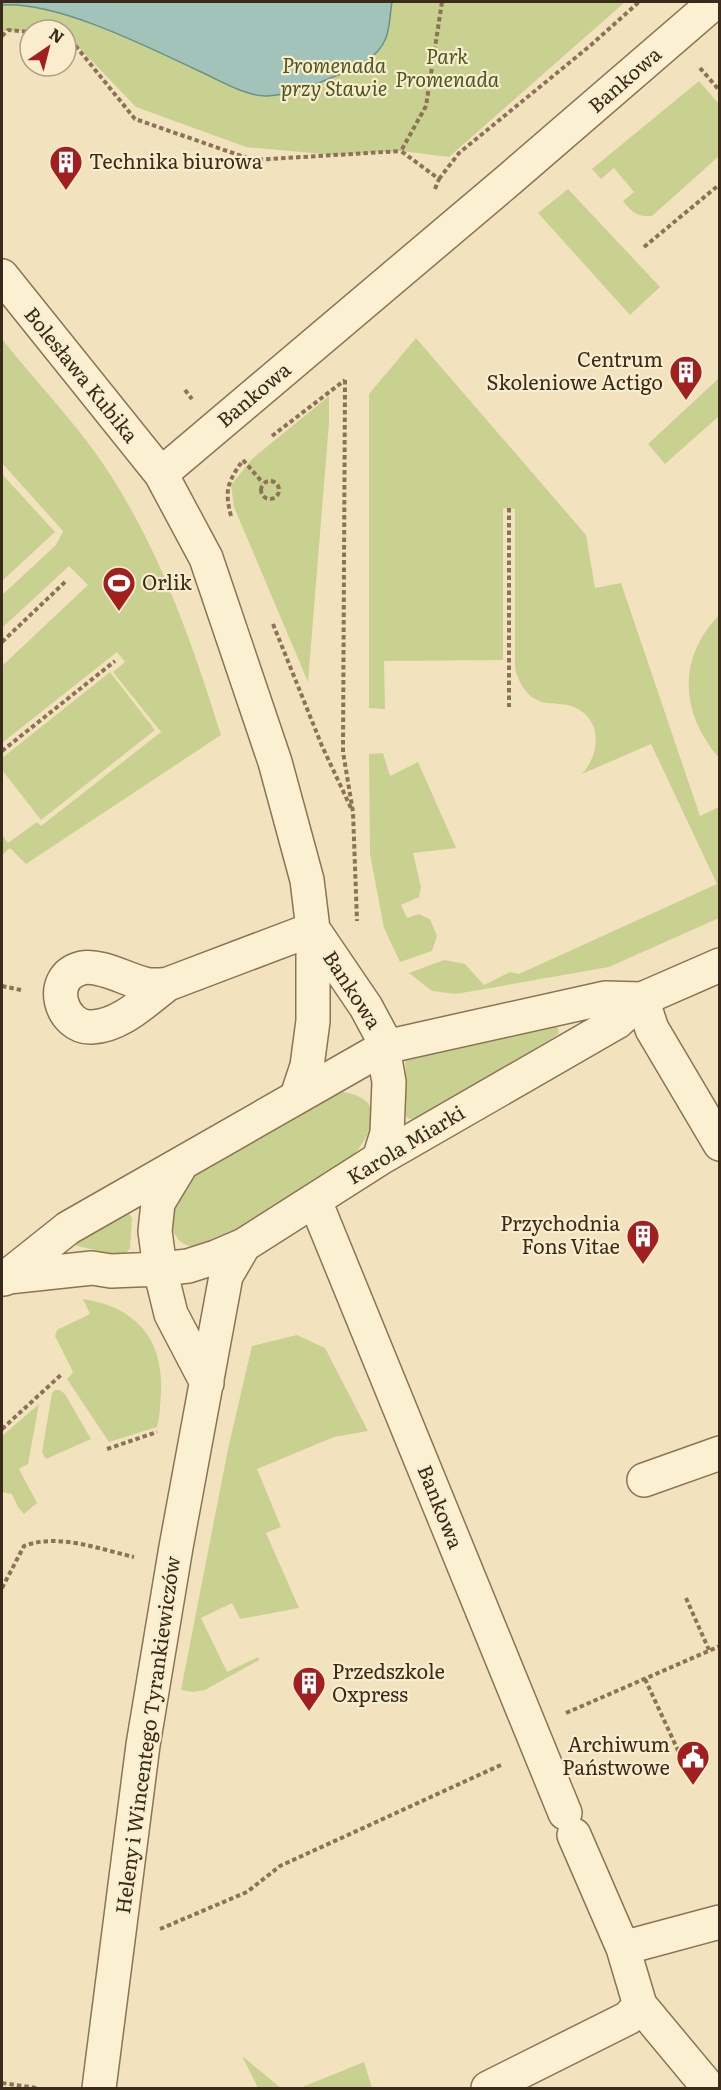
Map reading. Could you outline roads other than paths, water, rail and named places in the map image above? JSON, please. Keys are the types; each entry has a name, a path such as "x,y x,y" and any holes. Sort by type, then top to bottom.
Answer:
{"street":[{"name":"Bankowa","path":"297,1096 307,1066 313,1021 313,929 307,880 278,773 236,640 206,558 161,474 715,2"},
{"name":"Bolesława Kubika","path":"2,276 161,474"},
{"name":"Bankowa","path":"313,929 366,1006 385,1047 389,1082 387,1133 379,1159"},
{"path":"168,984 313,929"},
{"name":"Karola Miarki","path":"5,1278 92,1268 111,1271 188,1266 244,1245 379,1159 617,1022 642,999 720,965"},
{"name":"Karola Miarki","path":"5,1278 68,1228 385,1047 605,998 642,999"},
{"path":"642,999 652,1029 720,1144"},
{"name":"Karola Miarki","path":"160,1269 155,1231 158,1203 184,1161"},
{"name":"Bankowa","path":"315,1201 623,1948 640,2005"},
{"name":"Heleny i Wincentego Tyrankiewiczów","path":"99,2088 143,1745 176,1547 226,1276 244,1245"},
{"path":"160,1269 171,1314 207,1383"},
{"path":"644,1480 720,1453"},
{"path":"623,1948 720,1922"},
{"path":"488,2088 628,2018 640,2005 709,2088"}],"water":[{"path":"2,2 392,2 386,38 371,58 349,71 309,87 267,96 241,91 154,50 78,18 49,10 2,5"}],"place":[{"name":"Technika biurowa","path":"66,191"},
{"name":"Centrum Skoleniowe Actigo","path":"686,401"},
{"name":"Orlik","path":"119,612"},
{"name":"Przychodnia Fons Vitae","path":"643,1265"},
{"name":"Przedszkole Oxpress","path":"309,1712"},
{"name":"Archiwum Państwowe","path":"693,1786"}],"park label":[{"name":"Park Promenada","path":"447,68"},
{"name":"Promenada przy Stawie","path":"334,78"}]}
